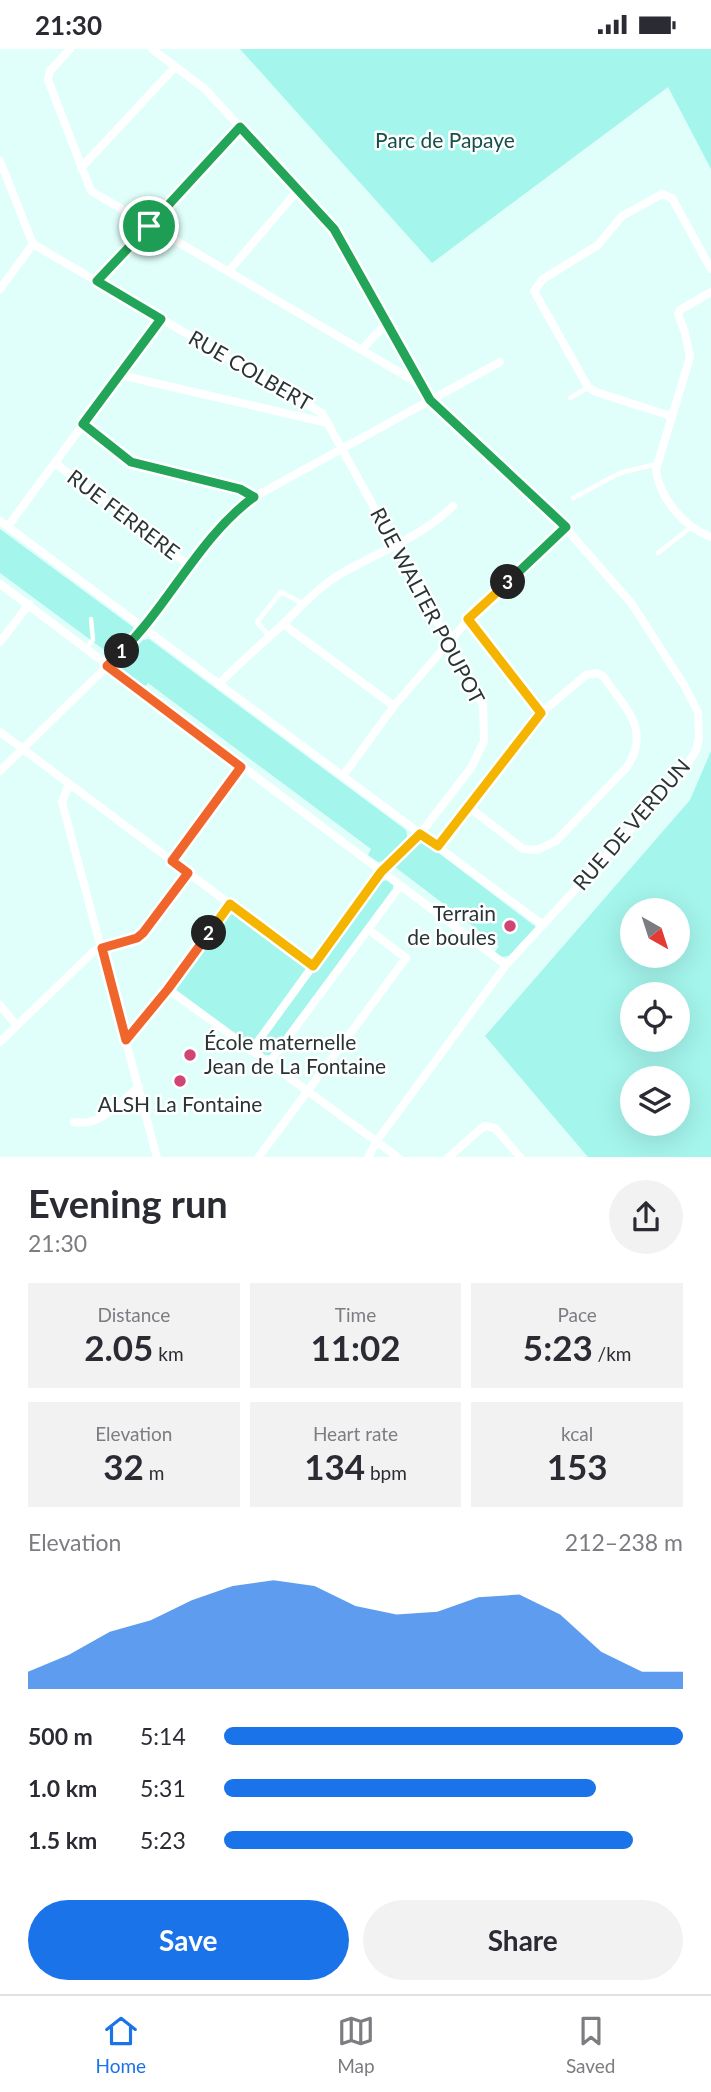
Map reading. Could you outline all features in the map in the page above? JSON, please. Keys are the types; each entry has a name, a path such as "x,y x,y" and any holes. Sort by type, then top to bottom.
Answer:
{"street":[{"path":"70,49 50,71 48,79 91,191 419,384"},
{"name":"RUE DE VERDUN","path":"152,49 205,89 334,229 430,400 566,527 632,604 696,705 700,726 696,750 683,772 506,965 376,1142 368,1157"},
{"path":"81,168 175,67"},
{"path":"97,281 240,127"},
{"path":"0,161 33,244 0,289"},
{"path":"228,272 294,195 300,192"},
{"path":"671,416 588,387 534,291 538,283 598,245 627,213 662,194 672,198 711,269"},
{"name":"RUE COLBERT","path":"33,244 322,413 343,449"},
{"path":"711,292 680,310 678,314 690,357 657,464 659,483 691,527 711,537"},
{"path":"161,319 55,463 4,524 543,925"},
{"path":"361,350 386,324"},
{"path":"0,771 144,629 190,566 237,509 254,497 500,362"},
{"path":"120,375 328,423"},
{"path":"83,424 131,462 240,489 254,497"},
{"name":"RUE WALTER POUPOT","path":"251,1051 381,872 420,834 471,768 484,741 483,705 343,449"},
{"name":"RUE FERRERE","path":"55,463 190,566"},
{"path":"219,684 302,603 333,579 438,521 453,506"},
{"path":"343,776 394,706 468,619 566,527"},
{"path":"0,584 506,965"},
{"path":"0,642 29,604"},
{"path":"468,619 541,713"},
{"path":"283,624 394,706"},
{"path":"438,846 541,713 586,675 597,673 603,677 633,720 638,734 637,747 627,767 556,841 537,850 523,849 469,807"},
{"path":"0,732 313,966"},
{"path":"172,861 241,767"},
{"path":"69,784 62,802 157,1157"},
{"path":"0,1042 94,951 137,938 188,873"},
{"path":"269,1063 400,886"},
{"path":"126,1040 168,989 230,904"},
{"path":"258,1157 406,958 369,930"},
{"path":"168,989 399,1157"},
{"path":"0,1005 17,1026"},
{"path":"74,1122 84,1124 98,1120 139,1087"},
{"path":"448,1157 484,1126 495,1128 521,1157"}],"lane":[{"path":"570,398 588,387"},
{"path":"573,498 620,473 657,464"},
{"path":"658,553 691,527"},
{"path":"269,636 257,622 281,592 302,603"},
{"path":"85,648 93,640 91,619"}],"green space":[{"name":"Parc de Papaye","path":"240,49 711,49 711,169 668,87 432,263"},
{"path":"0,529 133,627 133,634 111,655 0,573"},
{"path":"149,639 406,830 408,839 386,861 378,862 368,855 371,849 148,683 144,688 122,671 119,663 143,640"},
{"path":"711,751 711,1157 588,1157 485,1036 690,800"},
{"path":"424,842 536,927 509,956 501,957 495,952 499,946 395,867 416,846"},
{"path":"387,880 393,884 393,891 271,1055 261,1053 260,1044 380,882"},
{"path":"230,904 313,966 251,1051 168,989"}],"place":[{"name":"Terrain de boules","path":"510,926"},
{"name":"École maternelle Jean de La Fontaine","path":"190,1055"},
{"name":"ALSH La Fontaine","path":"180,1081"}],"route":[{"path":"240,127 334,229 419,384 436,408 566,527 468,619 541,713 438,846 420,834 384,869 313,966 230,904 168,989 126,1040 102,948 137,938 143,933 188,873 172,861 241,767 107,666 144,629 190,566 237,509 254,497 240,489 131,462 83,424 161,319 97,281 149,226 240,127"}]}
